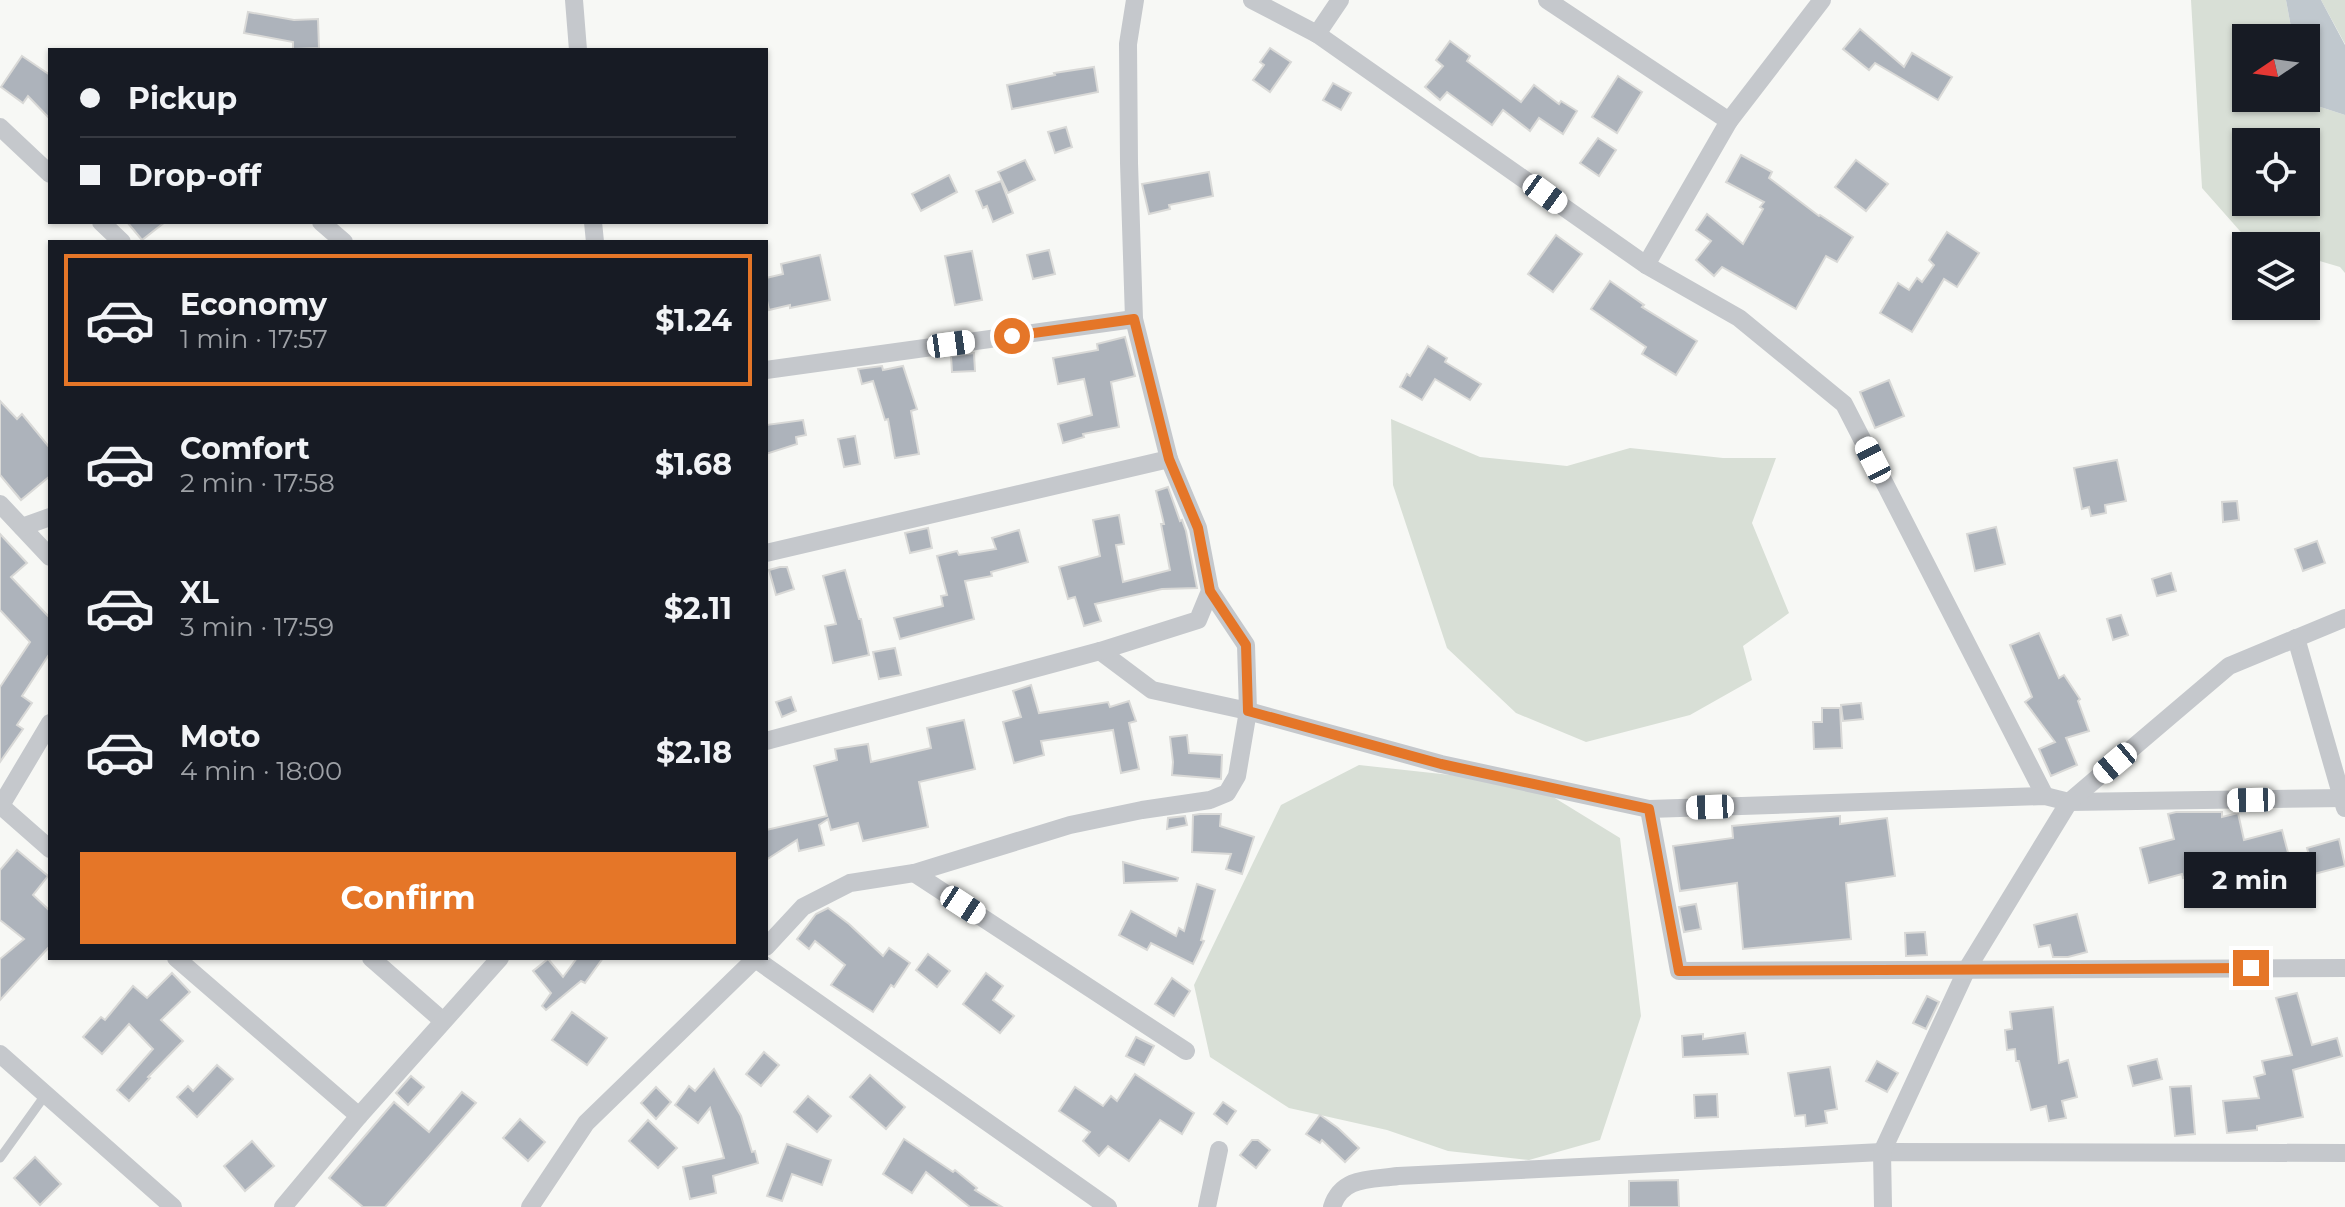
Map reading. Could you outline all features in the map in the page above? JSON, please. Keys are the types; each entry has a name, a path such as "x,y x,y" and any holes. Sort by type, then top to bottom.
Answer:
{"street":[{"path":"574,0 578,48"},
{"path":"768,945 803,907 850,883 914,873 1070,825 1210,800 1227,793 1237,776 1248,711 1246,645 1210,591 1198,528 1169,459 1134,319 1128,44 1135,0"},
{"path":"1252,0 1317,34 1646,265 1739,318 1844,404 2045,796"},
{"path":"1317,34 1340,0"},
{"path":"1547,0 1729,121"},
{"path":"1646,265 1729,121 1822,0"},
{"path":"0,127 48,172"},
{"path":"103,224 120,240"},
{"path":"323,224 342,240"},
{"path":"768,370 1134,319"},
{"path":"768,553 1169,459"},
{"path":"0,504 48,555"},
{"path":"22,527 48,518"},
{"path":"768,740 1100,651 1198,620 1210,591"},
{"path":"1883,1207 1882,1152 1967,969 2069,802 2229,666 2345,618"},
{"path":"1100,651 1152,690 1248,711 1441,764 1649,809 2045,796 2069,802 2344,802 2296,638"},
{"path":"48,726 0,806 48,847"},
{"path":"1649,809 1679,971 2345,968"},
{"path":"914,873 1186,1051"},
{"path":"178,960 359,1116"},
{"path":"373,960 443,1021"},
{"path":"283,1207 359,1116 498,960"},
{"path":"530,1207 586,1123 753,960"},
{"path":"758,960 1108,1207"},
{"path":"0,1054 173,1207"},
{"path":"1207,1207 1219,1150"},
{"path":"1332,1207 1336,1196 1350,1183 1398,1176 1882,1152 2345,1153"}],"lane":[{"path":"0,1158 46,1094"}],"shaded area":[{"path":"2191,0 2286,0 2290,24 2232,24 2232,112 2320,112 2320,107 2345,115 2345,273 2340,267 2320,261 2320,232 2241,232 2202,188"},
{"path":"2286,0 2321,0 2345,45 2345,115 2320,107 2320,24 2290,24"},
{"path":"2321,0 2345,0 2345,44"},
{"path":"1391,419 1480,457 1567,466 1630,448 1723,458 1776,458 1752,523 1789,613 1743,646 1752,680 1690,715 1586,742 1516,713 1447,648 1393,485"},
{"path":"1359,765 1532,784 1620,838 1641,1016 1600,1140 1529,1160 1448,1151 1387,1130 1289,1108 1210,1057 1194,985 1281,805"}],"building":[{"path":"248,12 294,20 318,19 319,48 293,48 293,42 244,33"},
{"path":"1860,29 1904,67 1912,53 1952,77 1938,100 1875,63 1869,70 1843,49"},
{"path":"1450,41 1470,56 1467,61 1521,102 1534,85 1559,104 1561,101 1577,111 1563,134 1539,118 1530,131 1503,110 1492,125 1447,92 1440,100 1425,87 1443,66 1436,60"},
{"path":"1270,48 1291,62 1270,92 1253,80 1264,65 1260,62"},
{"path":"22,56 48,74 48,117 28,96 23,103 1,87"},
{"path":"1094,67 1098,92 1012,109 1007,85"},
{"path":"1618,76 1642,92 1617,133 1592,117"},
{"path":"1333,83 1351,93 1341,110 1323,100"},
{"path":"1066,127 1072,147 1055,153 1048,132"},
{"path":"1598,138 1616,150 1599,176 1580,163"},
{"path":"1741,155 1772,172 1769,178 1853,237 1837,262 1826,256 1796,309 1722,267 1714,276 1696,260 1711,241 1696,230 1707,214 1743,244 1763,209 1760,207 1764,202 1726,182"},
{"path":"1025,160 1035,180 1008,193 998,172"},
{"path":"1856,160 1888,184 1866,211 1835,187"},
{"path":"1209,172 1213,196 1169,205 1170,209 1149,214 1142,184"},
{"path":"949,175 957,192 921,211 912,194"},
{"path":"1001,181 1013,213 993,222 987,206 983,208 976,191"},
{"path":"129,224 162,224 142,240"},
{"path":"1947,232 1979,253 1957,287 1944,279 1912,332 1880,313 1898,283 1909,290 1917,278 1922,282 1934,265 1929,260"},
{"path":"1556,235 1582,254 1553,292 1528,274"},
{"path":"1049,250 1055,274 1033,279 1027,255"},
{"path":"972,251 982,300 955,305 945,256"},
{"path":"820,255 830,300 769,310 768,278 783,274 781,264"},
{"path":"1610,281 1644,305 1642,307 1697,341 1676,375 1642,354 1646,347 1591,309"},
{"path":"1125,337 1135,376 1111,382 1119,427 1083,434 1084,437 1063,443 1058,424 1092,415 1084,379 1058,384 1053,358 1098,350 1097,344"},
{"path":"1428,346 1447,358 1445,362 1481,384 1470,400 1435,379 1422,400 1400,387"},
{"path":"974,353 975,371 952,372 951,356"},
{"path":"882,366 883,370 903,366 917,409 911,411 919,454 895,458 888,419 885,420 873,381 862,384 858,369"},
{"path":"1889,380 1904,416 1875,428 1860,392"},
{"path":"0,401 17,419 22,414 48,446 48,478 21,500 0,475"},
{"path":"803,420 806,435 796,437 797,444 768,453 768,425"},
{"path":"855,436 860,464 844,467 838,439"},
{"path":"2117,460 2126,501 2105,505 2106,513 2091,516 2089,507 2082,509 2074,468"},
{"path":"1168,487 1186,531 1197,588 1162,589 1095,604 1101,621 1084,626 1075,597 1068,599 1059,567 1100,556 1093,520 1119,515 1124,544 1116,545 1123,582 1170,570 1156,491"},
{"path":"2237,501 2239,520 2223,522 2222,502"},
{"path":"1996,527 2005,564 1975,571 1967,534"},
{"path":"928,528 932,548 910,553 905,533"},
{"path":"1019,530 1028,562 991,572 992,576 965,581 974,619 900,639 894,618 943,606 941,596 947,595 937,556 957,551 959,555 996,549 992,538"},
{"path":"0,534 27,563 11,577 48,616 48,656 22,696 32,703 17,725 23,729 0,762 0,687 30,642 0,610"},
{"path":"2317,541 2325,563 2303,571 2295,549"},
{"path":"787,567 794,589 776,595 769,570"},
{"path":"845,570 869,655 833,663 825,626 836,624 823,576"},
{"path":"2171,573 2176,591 2157,596 2152,579"},
{"path":"2121,615 2128,635 2113,640 2107,619"},
{"path":"2039,633 2059,678 2064,675 2080,699 2078,701 2089,731 2066,738 2077,765 2051,776 2039,749 2055,742 2025,702 2032,697 2010,645"},
{"path":"895,648 901,675 879,679 873,652"},
{"path":"1031,685 1039,713 1108,702 1110,707 1129,701 1136,721 1129,723 1139,769 1121,773 1113,730 1041,741 1044,755 1014,763 1003,722 1021,717 1013,691"},
{"path":"791,697 796,711 782,717 776,702"},
{"path":"1861,703 1863,719 1843,721 1841,705"},
{"path":"1822,708 1840,708 1842,748 1814,749 1813,722 1822,722"},
{"path":"964,720 975,769 919,782 928,827 863,841 858,823 831,830 828,819 819,825 824,845 799,851 797,840 768,859 768,830 827,816 814,766 837,760 835,749 868,744 871,762 931,748 927,728"},
{"path":"1187,735 1189,753 1222,755 1221,779 1172,775 1170,737"},
{"path":"2222,812 2222,817 2238,813 2244,840 2282,830 2291,864 2258,873 2254,860 2149,883 2140,848 2174,839 2168,814"},
{"path":"1221,814 1220,826 1254,837 1242,874 1226,869 1231,854 1192,852 1193,815"},
{"path":"1185,816 1187,825 1167,829 1168,818"},
{"path":"1840,816 1840,824 1887,818 1895,876 1846,883 1851,939 1743,949 1737,883 1680,891 1673,846 1733,838 1732,826"},
{"path":"2339,839 2345,866 2314,874 2307,848"},
{"path":"17,850 48,876 33,895 48,909 48,948 0,1000 0,959 24,939 0,920 0,870"},
{"path":"1123,862 1178,878 1177,881 1124,883"},
{"path":"1197,884 1215,890 1201,940 1204,941 1193,964 1151,943 1147,950 1119,935 1131,911 1176,936 1179,928 1184,931"},
{"path":"1696,904 1701,929 1684,932 1679,907"},
{"path":"828,908 883,956 889,948 910,963 873,1012 831,985 845,965 815,941 809,949 797,939 816,914"},
{"path":"2077,914 2087,952 2053,957 2050,945 2039,947 2034,925"},
{"path":"1925,932 1927,955 1906,956 1905,933"},
{"path":"928,954 950,971 937,987 916,970"},
{"path":"549,960 563,977 576,960 602,960 585,983 581,981 546,1010 542,1006 551,993 533,971"},
{"path":"172,973 190,992 161,1020 183,1041 129,1101 117,1090 153,1049 129,1024 102,1054 83,1037 101,1017 105,1020 133,986 147,998"},
{"path":"986,973 1003,986 993,1000 1014,1016 1000,1033 963,1004"},
{"path":"1172,978 1190,991 1174,1016 1155,1004"},
{"path":"2297,993 2312,1045 2337,1038 2342,1056 2293,1070 2303,1117 2257,1126 2257,1130 2227,1133 2223,1101 2259,1098 2254,1077 2265,1074 2262,1061 2292,1055 2276,998"},
{"path":"1927,996 1939,1002 1926,1029 1913,1023"},
{"path":"2053,1007 2059,1063 2068,1060 2077,1097 2062,1101 2066,1118 2049,1121 2046,1106 2031,1110 2015,1049 2007,1050 2005,1030 2012,1029 2010,1012"},
{"path":"572,1012 607,1038 587,1065 552,1040"},
{"path":"1745,1033 1748,1054 1683,1057 1682,1036 1703,1034 1703,1039"},
{"path":"1136,1037 1154,1046 1144,1065 1126,1056"},
{"path":"764,1052 779,1065 761,1086 746,1074"},
{"path":"2157,1059 2162,1079 2133,1086 2128,1066"},
{"path":"1877,1061 1898,1073 1887,1092 1866,1081"},
{"path":"217,1065 233,1079 197,1117 177,1097 188,1086 193,1091"},
{"path":"1830,1067 1837,1109 1825,1111 1827,1123 1806,1126 1805,1115 1795,1116 1788,1073"},
{"path":"714,1069 741,1116 758,1163 713,1176 716,1193 690,1199 683,1167 724,1158 710,1108 698,1123 675,1105 689,1086 695,1091"},
{"path":"1135,1074 1194,1113 1182,1134 1160,1120 1129,1161 1108,1146 1099,1156 1083,1141 1090,1132 1059,1111 1075,1087 1103,1106 1111,1096 1117,1101"},
{"path":"870,1075 905,1107 886,1129 850,1097"},
{"path":"411,1076 424,1087 408,1105 396,1093"},
{"path":"2191,1086 2195,1134 2175,1136 2170,1087"},
{"path":"656,1087 671,1102 656,1119 641,1103"},
{"path":"462,1092 476,1103 385,1207 363,1207 329,1178 394,1102 429,1132"},
{"path":"1717,1094 1718,1117 1695,1118 1694,1095"},
{"path":"808,1096 831,1116 817,1132 794,1112"},
{"path":"1223,1102 1236,1111 1227,1124 1214,1114"},
{"path":"1320,1115 1359,1148 1345,1162 1322,1140 1320,1143 1306,1134"},
{"path":"520,1119 545,1142 528,1161 503,1138"},
{"path":"648,1120 677,1148 658,1168 629,1141"},
{"path":"904,1139 953,1172 955,1170 977,1188 975,1190 1002,1207 970,1207 926,1172 912,1193 883,1174"},
{"path":"1252,1140 1258,1140 1270,1150 1256,1168 1240,1155"},
{"path":"252,1141 274,1166 245,1191 224,1166"},
{"path":"787,1144 831,1160 822,1185 792,1174 782,1201 767,1196"},
{"path":"35,1157 61,1184 40,1205 14,1178"},
{"path":"1678,1180 1679,1207 1629,1207 1629,1181"}],"route":[{"path":"1012,336 1134,319 1169,459 1198,528 1210,591 1246,645 1248,711 1441,764 1649,809 1679,971 2251,968"}]}
